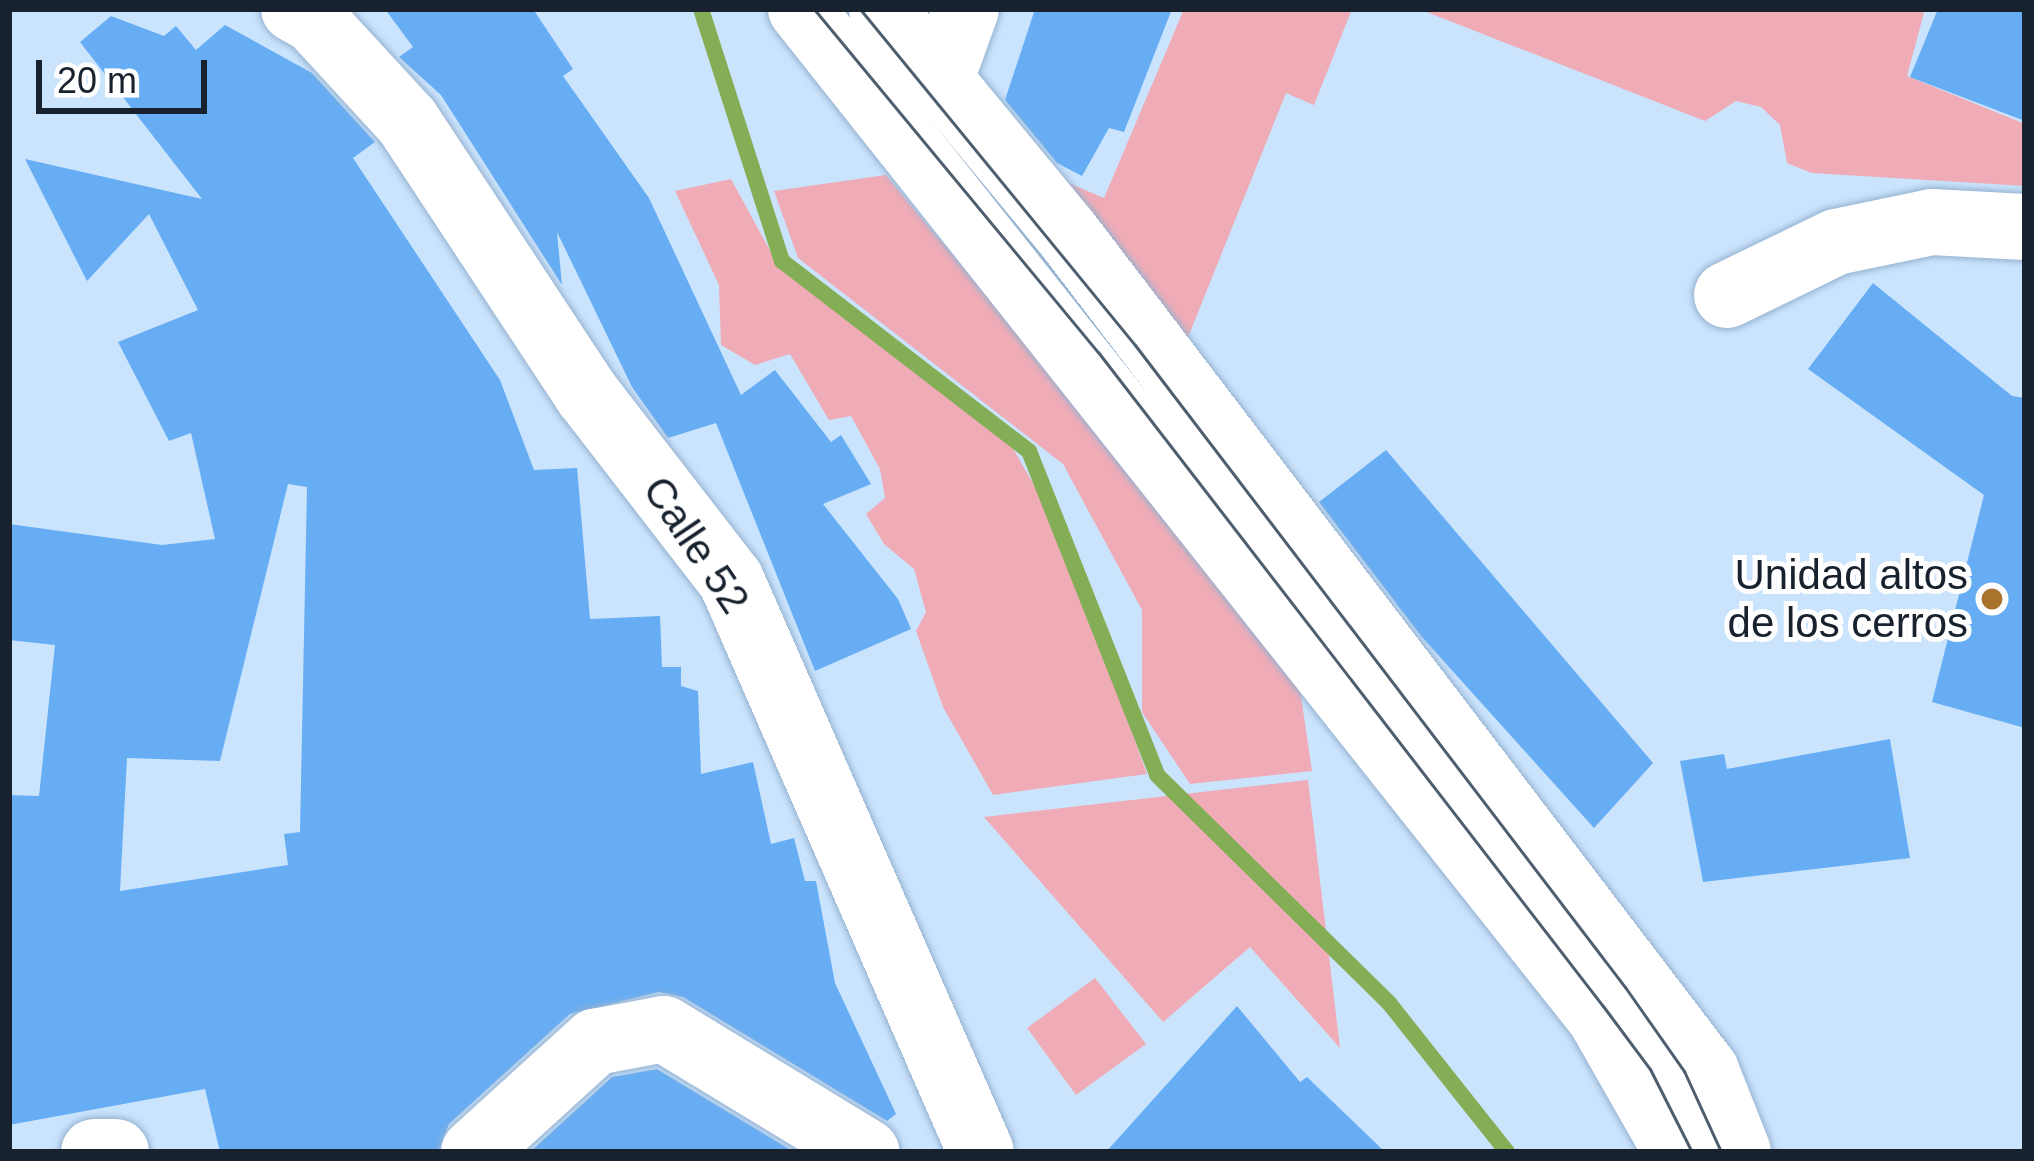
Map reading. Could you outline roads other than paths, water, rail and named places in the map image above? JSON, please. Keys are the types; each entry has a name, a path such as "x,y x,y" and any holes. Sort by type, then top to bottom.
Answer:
{"street":[{"name":"Calle 52","path":"294,9 314,20 407,122 587,394 731,580 963,1127 981,1152"},
{"path":"801,9 1600,1017 1677,1152"},
{"path":"882,9 1066,232 1706,1070 1738,1152"},
{"path":"1726,295 1836,242 1932,222 2025,227"},
{"path":"473,1152 595,1042 664,1029 866,1152"},
{"path":"94,1152 116,1152"}],"waterway":[{"path":"701,9 782,261 1029,451 1157,775 1389,1003 1507,1152"}],"tram line":[{"path":"814,9 1098,352 1603,1006 1650,1069 1692,1152"},
{"path":"860,9 1135,345 1625,987 1684,1071 1721,1152"}],"place":[{"name":"Unidad altos de los cerros","path":"1992,599"}]}
